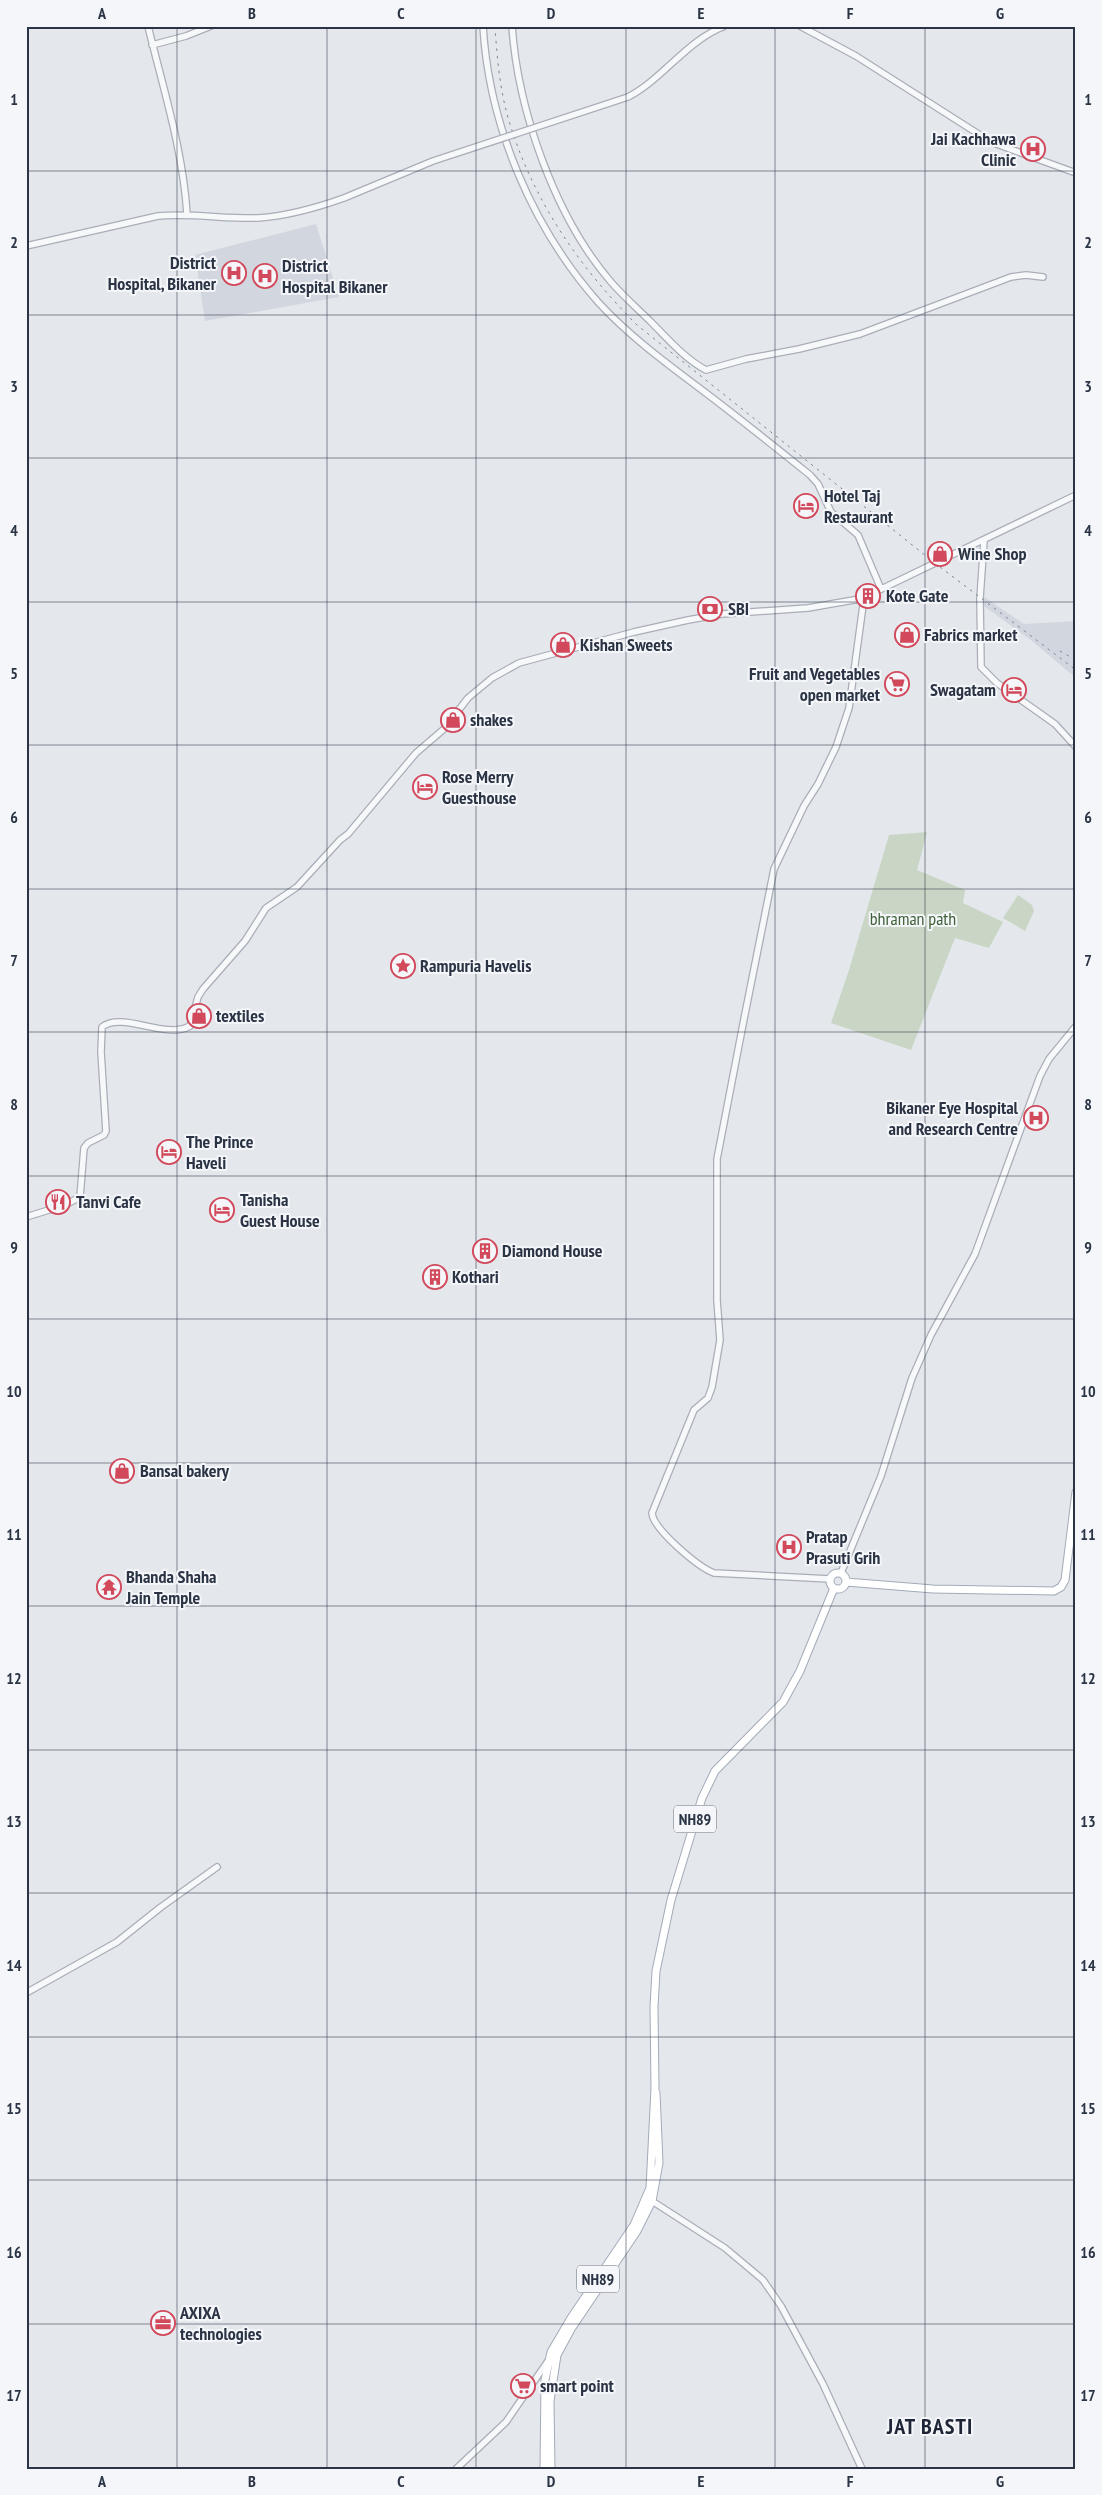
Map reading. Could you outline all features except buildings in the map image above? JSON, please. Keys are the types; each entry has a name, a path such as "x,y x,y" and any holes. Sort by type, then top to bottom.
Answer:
{"main road":[{"path":"846,1582 933,1589 1045,1591 1058,1589 1066,1580 1076,1492"},
{"path":"841,1573 846,1582 842,1588 834,1588 831,1585 830,1579 833,1574 841,1573"},
{"name":"NH89","path":"544,2469 544,2394 548,2360 561,2334 625,2240 642,2210 651,2180 652,2104 655,2088 654,2007 656,1971 671,1900 703,1796 716,1771 783,1702 800,1671 834,1588"},
{"name":"NH89","path":"551,2469 550,2401 557,2355 571,2329 637,2231 652,2201 659,2163 658,2102 655,2088"}],"street":[{"path":"148,26 175,138 186,193 187,214"},
{"path":"152,45 186,36 211,26"},
{"path":"483,26 488,76 497,116 518,171 541,220 559,250 598,301 645,345 810,475 818,484 831,512 858,535 881,589"},
{"path":"512,26 522,93 549,178 567,216 611,282 688,357 706,370 746,359 851,337 1011,276 1043,277"},
{"path":"26,246 158,216 187,214 255,218 276,217 307,210 344,198 448,155 628,97 649,83 708,35 725,26"},
{"path":"800,26 856,56 991,142 1076,173"},
{"path":"26,1217 65,1205 80,1197 84,1148 88,1143 105,1134 101,1052 102,1027 116,1022 156,1028 182,1029 190,1026 203,989 245,941 266,908 293,890 340,840 348,834 416,753 444,729 468,698 492,678 519,663 664,625 722,614 808,608 867,597 1076,495"},
{"path":"984,541 980,598 981,667 997,683 1055,724 1076,747"},
{"path":"830,1579 714,1573 702,1567 654,1523 652,1513 694,1410 708,1398 712,1387 720,1340 717,1300 717,1158 745,1014 774,869 804,806 818,784 836,747 850,708 867,597"},
{"path":"841,1573 881,1476 912,1378 931,1335 975,1254 1042,1071 1049,1059 1076,1026"},
{"path":"26,1993 117,1942 160,1907 217,1867"},
{"path":"652,2201 725,2248 763,2280 782,2306 823,2384 862,2469"},
{"path":"456,2469 506,2422 548,2360 557,2355"}],"shaded area":[{"name":"District Hospital Bikaner","path":"316,224 339,297 205,321 195,255"},
{"path":"984,597 1024,624 1076,621 1076,678 1032,641 984,606"}],"green space":[{"name":"bhraman path","path":"927,832 917,870 965,890 963,903 1003,922 989,948 955,938 911,1050 831,1023 849,970 889,835"},
{"path":"1018,895 1032,905 1034,911 1025,931 1003,918"}],"railway":[{"path":"495,26 504,100 520,153 546,207 561,232 596,281 637,325 936,564 1076,670"},
{"path":"1060,651 1076,660"}],"place":[{"name":"Jai Kachhawa Clinic","path":"1033,149"},
{"name":"District Hospital, Bikaner","path":"234,273"},
{"name":"District Hospital Bikaner","path":"265,276"},
{"name":"Hotel Taj Restaurant","path":"806,506"},
{"name":"Wine Shop","path":"940,554"},
{"name":"Kote Gate","path":"868,596"},
{"name":"SBI","path":"710,609"},
{"name":"Fabrics market","path":"907,635"},
{"name":"Kishan Sweets","path":"563,645"},
{"name":"Fruit and Vegetables open market","path":"897,684"},
{"name":"Swagatam","path":"1014,690"},
{"name":"shakes","path":"453,720"},
{"name":"Rose Merry Guesthouse","path":"425,787"},
{"name":"Rampuria Havelis","path":"403,966"},
{"name":"textiles","path":"199,1016"},
{"name":"Bikaner Eye Hospital and Research Centre","path":"1036,1118"},
{"name":"The Prince Haveli","path":"169,1152"},
{"name":"Tanvi Cafe","path":"58,1202"},
{"name":"Tanisha Guest House","path":"222,1210"},
{"name":"Diamond House","path":"485,1251"},
{"name":"Kothari","path":"435,1277"},
{"name":"Bansal bakery","path":"122,1471"},
{"name":"Pratap Prasuti Grih","path":"789,1547"},
{"name":"Bhanda Shaha Jain Temple","path":"109,1587"},
{"name":"AXIXA technologies","path":"163,2323"},
{"name":"smart point","path":"523,2386"}],"district":[{"name":"JAT BASTI","path":"930,2426"}]}
